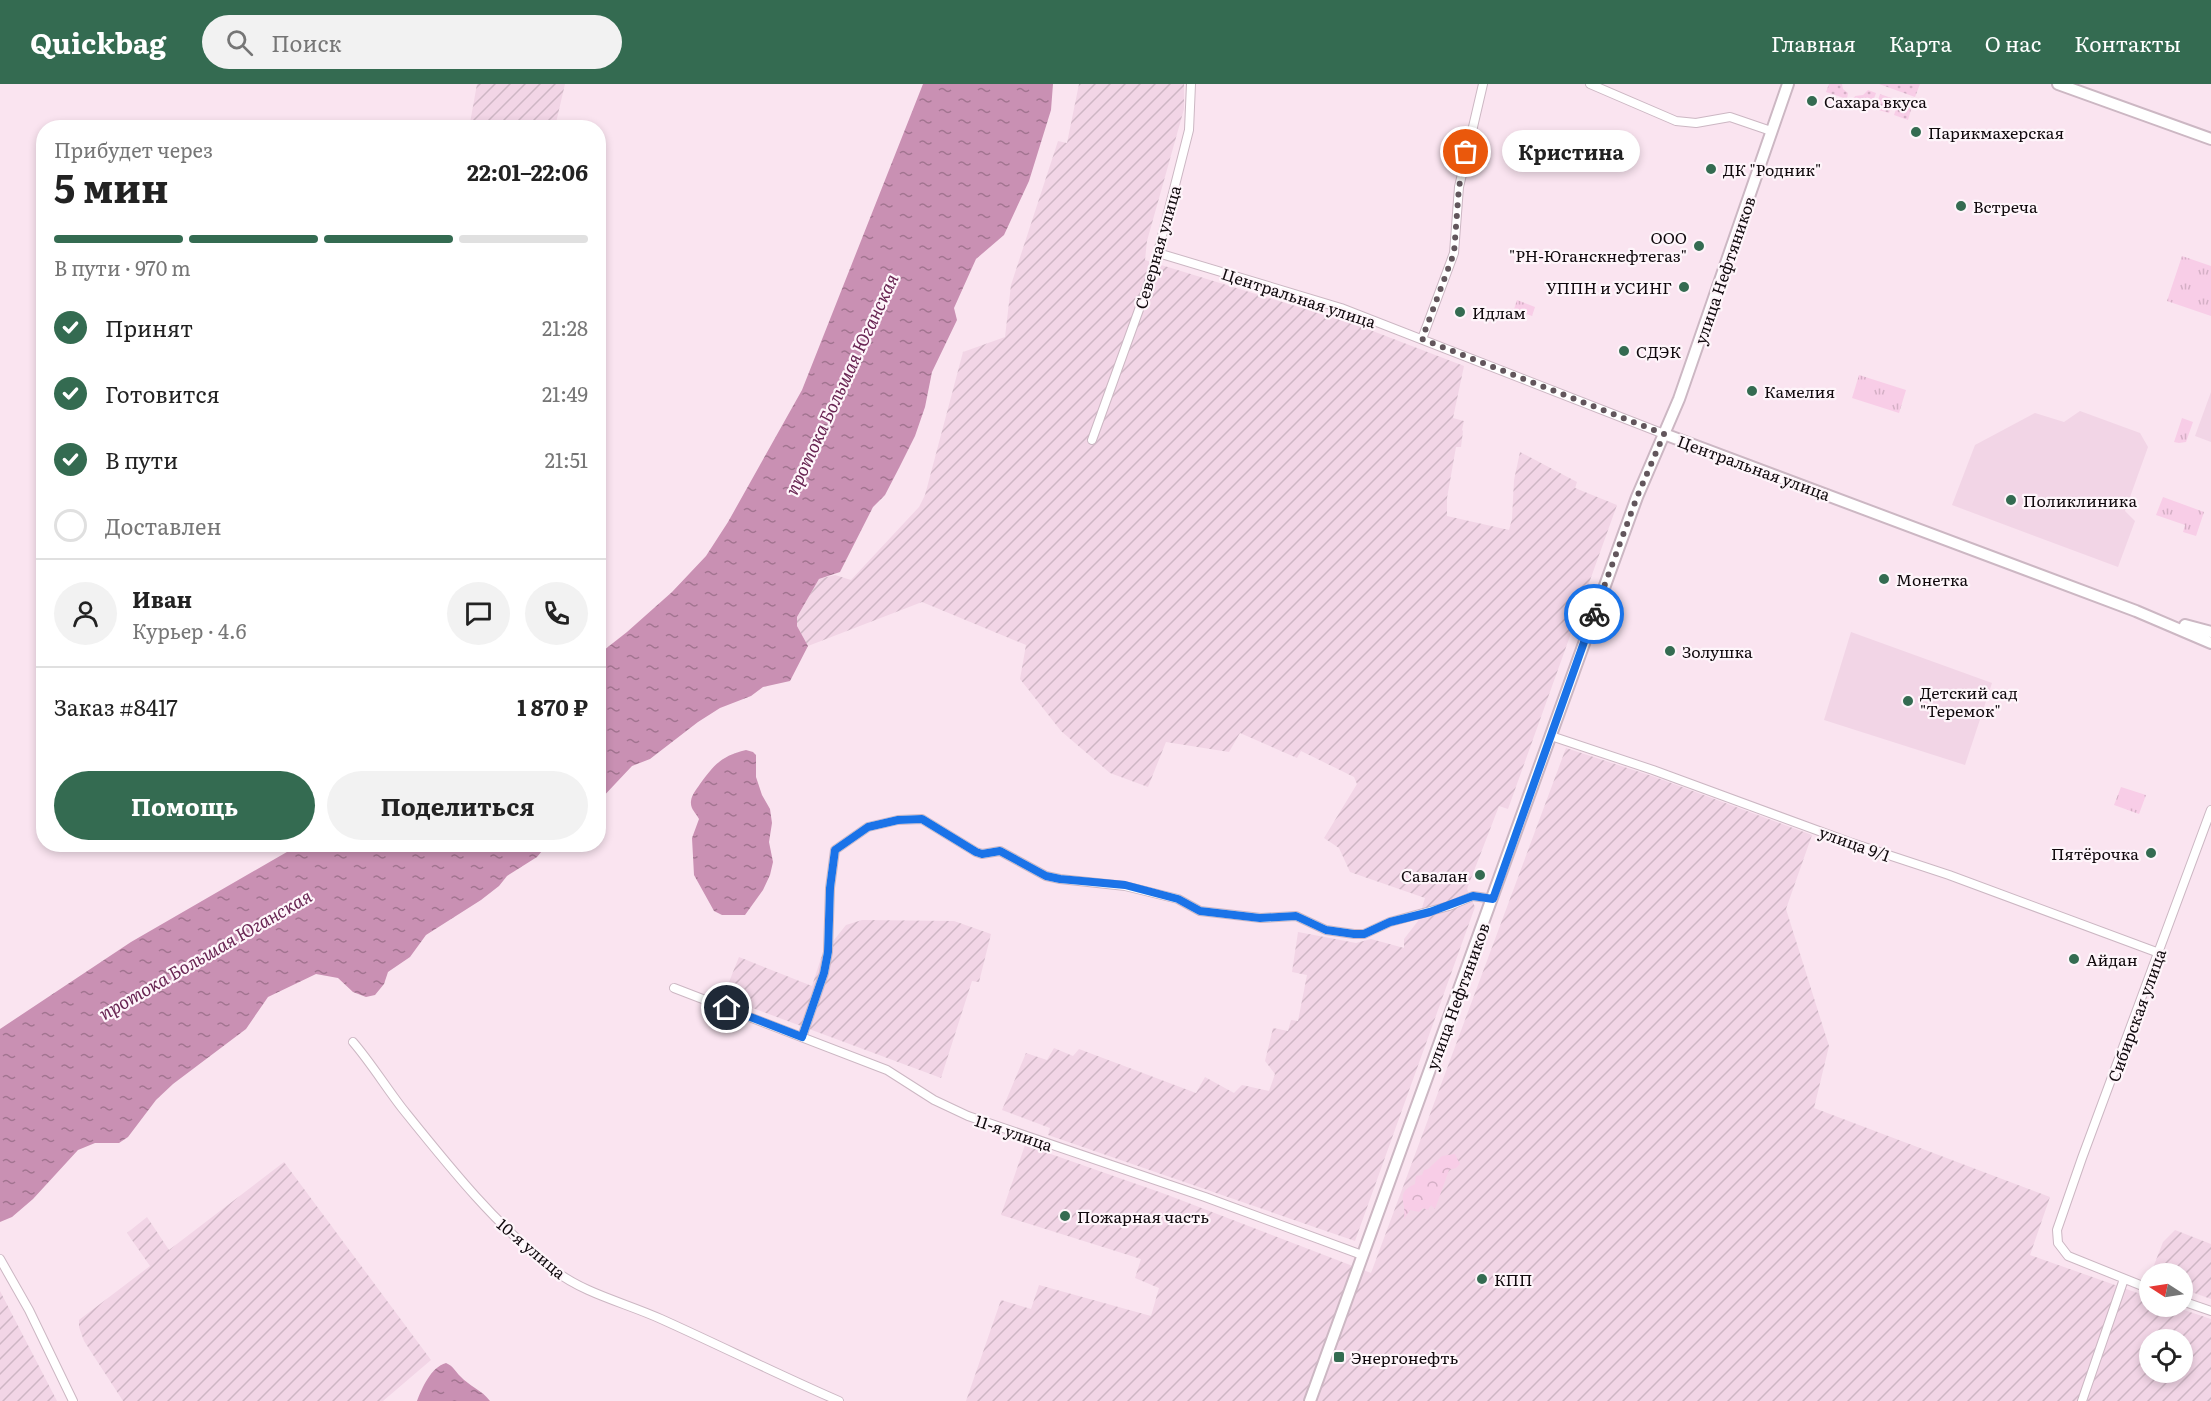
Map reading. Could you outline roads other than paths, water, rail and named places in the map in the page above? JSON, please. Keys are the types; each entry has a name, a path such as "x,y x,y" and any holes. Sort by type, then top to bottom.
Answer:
{"street":[{"name":"Северная улица","path":"1092,440 1149,286 1189,130 1191,84"},
{"path":"1422,339 1454,253 1459,187 1483,84"},
{"path":"1590,84 1676,121 1696,123 1730,117 1772,131"},
{"name":"улица Нефтяников","path":"1310,1401 1637,497 1679,399 1788,84"},
{"path":"2058,84 2211,139"},
{"name":"Центральная улица","path":"1158,253 1332,305 1664,434 2144,614 2211,643"},
{"path":"2144,614 2211,632"},
{"name":"улица 9/1","path":"1551,735 1949,875 2159,953"},
{"name":"Сибирская улица","path":"2124,1280 2068,1256 2058,1243 2057,1230 2211,810"},
{"path":"802,1037 824,973 828,952 830,888 835,850 868,827 898,820 922,819 976,852 982,854 1000,851 1038,873 1052,878 1125,885 1178,899 1200,911 1260,918 1296,916 1326,930 1354,934 1364,934 1390,922 1430,912 1473,896 1493,899"},
{"name":"11-я улица","path":"674,988 887,1070 934,1100 968,1116 1205,1197 1362,1255"},
{"name":"10-я улица","path":"353,1042 401,1106 496,1218 554,1270 576,1284 660,1318 762,1368 839,1401"},
{"path":"0,1259 29,1310 73,1401"},
{"path":"2082,1401 2124,1280 2139,1285"},
{"path":"2193,1305 2211,1311"}],"water":[{"name":"протока Большая Юганская","path":"923,84 1053,84 1051,110 1029,181 1004,235 976,259 954,308 957,320 932,372 925,407 915,436 885,495 873,507 840,572 819,579 797,617 797,626 808,646 790,681 763,687 751,696 720,708 650,759 632,766 606,794 606,648 672,592 706,556 728,522 802,390"},
{"path":"746,750 756,755 756,777 770,809 772,823 769,842 773,862 763,890 745,915 722,915 714,911 694,875 692,838 699,819 692,809 691,801 692,796 714,766 730,755"},
{"name":"протока Большая Юганская","path":"287,852 541,852 507,876 499,886 481,900 426,935 410,957 388,972 384,984 375,995 366,997 353,992 338,978 316,974 268,997 246,1029 173,1084 156,1100 128,1137 119,1143 95,1143 78,1150 33,1199 12,1217 0,1222 0,1029 131,942"},
{"path":"446,1363 490,1401 417,1401 424,1384 432,1373"}],"place":[{"name":"Сахара вкуса","path":"1812,101"},
{"name":"Парикмахерская","path":"1916,132"},
{"name":"Кристина","path":"1466,152"},
{"name":"ДК \"Родник\"","path":"1711,169"},
{"name":"Встреча","path":"1961,206"},
{"name":"ООО \"РН-Юганскнефтегаз\"","path":"1699,246"},
{"name":"УППН и УСИНГ","path":"1684,287"},
{"name":"Идлам","path":"1460,312"},
{"name":"СДЭК","path":"1624,351"},
{"name":"Камелия","path":"1752,391"},
{"name":"Поликлиника","path":"2011,500"},
{"name":"Монетка","path":"1884,579"},
{"name":"Золушка","path":"1670,651"},
{"name":"Детский сад \"Теремок\"","path":"1908,701"},
{"name":"Пятёрочка","path":"2151,853"},
{"name":"Савалан","path":"1480,875"},
{"name":"Айдан","path":"2074,959"},
{"name":"Пожарная часть","path":"1065,1216"},
{"name":"КПП","path":"1482,1279"},
{"name":"Энергонефть","path":"1339,1357"}]}
